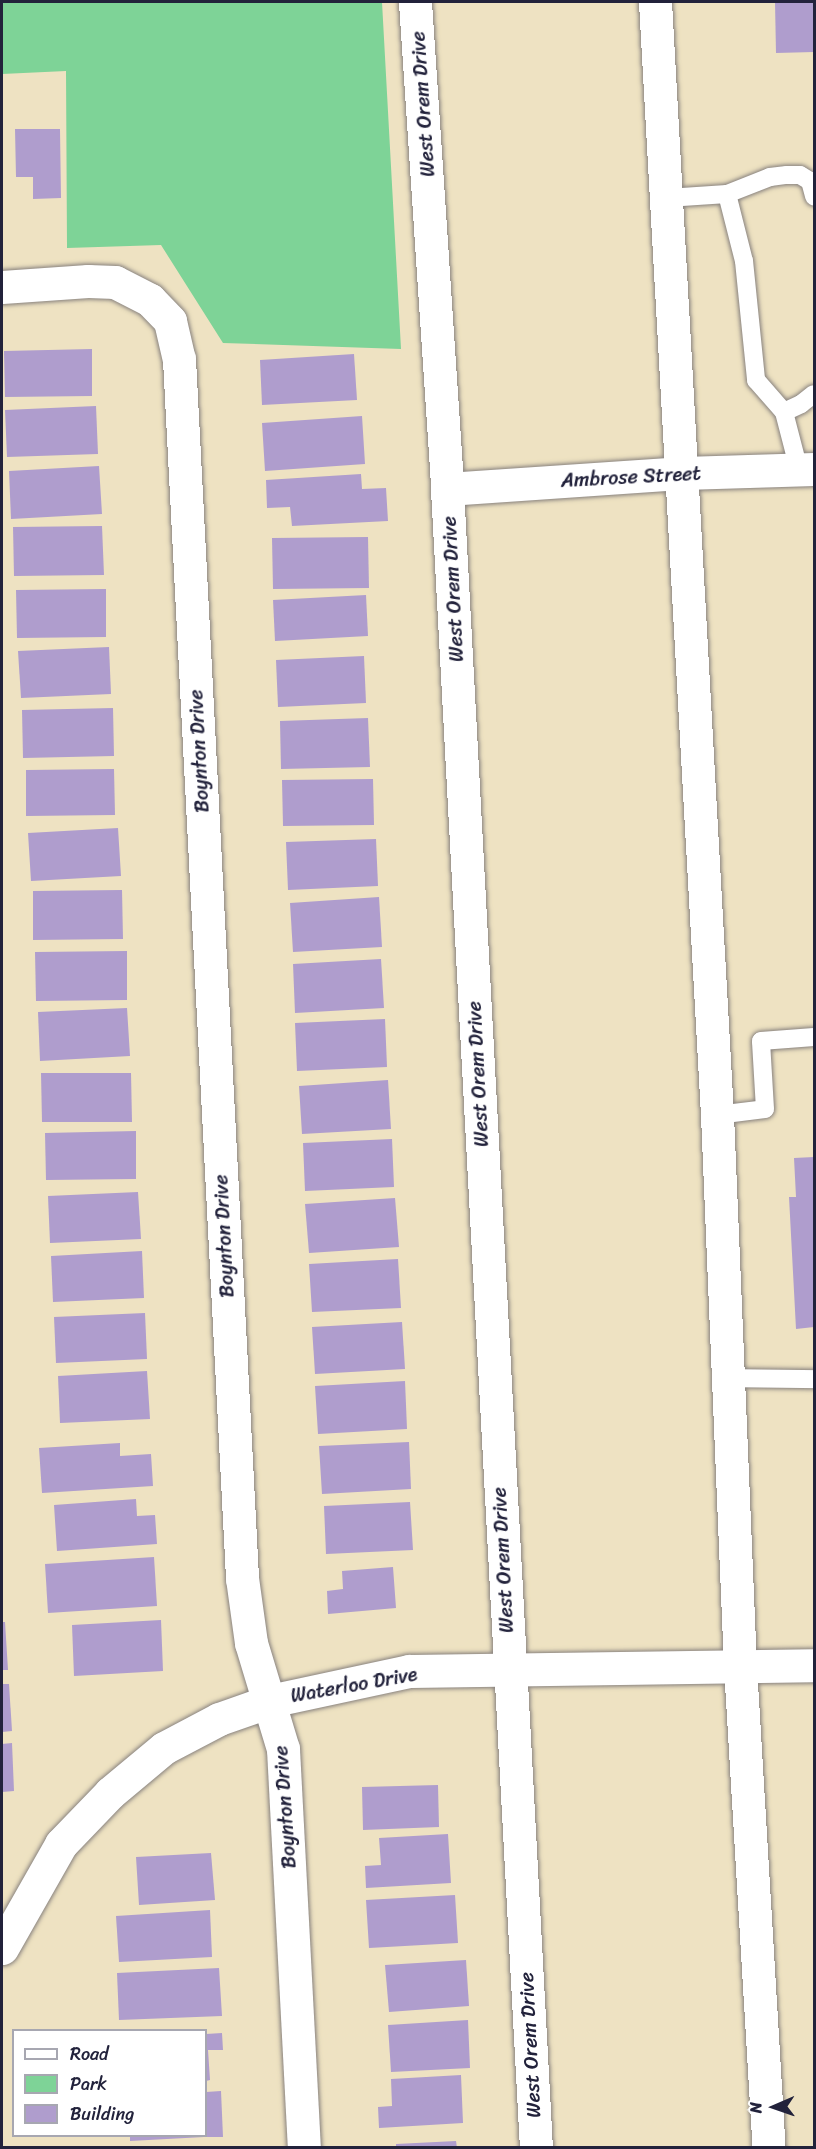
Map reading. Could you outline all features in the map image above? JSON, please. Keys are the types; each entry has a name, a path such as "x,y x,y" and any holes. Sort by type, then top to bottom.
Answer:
{"main road":[{"path":"656,2 717,1115 740,1666 769,2148"},
{"name":"West Orem Drive","path":"417,15 447,489 536,2148"},
{"name":"Boynton Drive","path":"2,287 88,280 115,282 150,300 170,321 178,358 242,1578 251,1643 283,1749 304,2148"},
{"name":"Ambrose Street","path":"447,489 683,473 807,470"},
{"name":"Waterloo Drive","path":"2,1948 61,1845 110,1793 164,1748 219,1719 270,1701 409,1671 509,1672 814,1665"}],"lane":[{"path":"667,198 727,194 770,177 787,175 800,176 810,181 814,196"},
{"path":"727,194 744,261 756,380 784,412 807,470"},
{"path":"784,412 814,394"},
{"path":"717,1115 765,1109 761,1041 814,1037"},
{"path":"728,1378 814,1379"}],"green space":[{"path":"2,2 382,2 401,349 223,343 161,245 67,248 66,71 2,74"}],"building":[{"path":"775,2 814,2 814,52 776,53"},
{"path":"15,129 60,129 61,198 33,199 33,177 16,177"},
{"path":"92,349 92,396 5,397 4,351"},
{"path":"354,354 357,400 262,405 260,360"},
{"path":"96,406 98,454 7,457 5,410"},
{"path":"362,416 365,464 265,471 262,423"},
{"path":"99,466 102,514 11,519 9,471"},
{"path":"361,474 362,489 386,488 388,521 292,526 290,507 267,508 266,480"},
{"path":"102,526 104,575 14,576 13,527"},
{"path":"368,537 369,588 273,589 272,538"},
{"path":"106,589 106,637 17,638 16,590"},
{"path":"366,595 368,636 275,641 273,600"},
{"path":"109,647 111,694 21,698 18,651"},
{"path":"364,656 366,703 278,707 276,660"},
{"path":"113,708 114,756 23,758 22,710"},
{"path":"368,718 370,767 281,769 280,721"},
{"path":"114,769 115,815 26,816 26,770"},
{"path":"373,779 374,825 283,826 282,780"},
{"path":"118,828 121,876 31,881 28,833"},
{"path":"376,839 378,886 288,890 286,842"},
{"path":"122,890 123,939 33,940 33,891"},
{"path":"379,897 382,947 293,952 290,903"},
{"path":"127,951 127,1000 36,1001 35,952"},
{"path":"381,959 384,1008 295,1013 293,964"},
{"path":"127,1008 130,1056 40,1061 38,1012"},
{"path":"385,1019 387,1067 297,1071 295,1023"},
{"path":"41,1073 131,1073 132,1122 42,1122"},
{"path":"388,1080 391,1129 302,1134 299,1086"},
{"path":"136,1131 136,1179 46,1180 45,1133"},
{"path":"392,1139 394,1187 305,1191 303,1143"},
{"path":"814,1157 814,1327 796,1329 789,1197 796,1197 794,1158"},
{"path":"138,1192 141,1239 50,1243 48,1196"},
{"path":"395,1198 399,1247 309,1253 305,1204"},
{"path":"142,1251 144,1298 53,1302 51,1256"},
{"path":"398,1259 401,1308 312,1312 309,1264"},
{"path":"145,1313 147,1359 56,1363 54,1317"},
{"path":"402,1322 405,1369 315,1374 312,1327"},
{"path":"147,1371 150,1419 60,1423 58,1376"},
{"path":"405,1381 407,1429 318,1434 315,1386"},
{"path":"409,1442 411,1489 322,1494 319,1446"},
{"path":"120,1443 120,1456 151,1454 153,1486 42,1493 39,1448"},
{"path":"136,1499 137,1516 155,1515 157,1544 57,1551 54,1505"},
{"path":"410,1502 413,1550 326,1554 324,1506"},
{"path":"154,1557 157,1606 48,1613 45,1564"},
{"path":"393,1567 396,1608 328,1614 327,1591 343,1589 342,1571"},
{"path":"161,1620 163,1671 74,1676 72,1625"},
{"path":"2,1622 5,1622 8,1670 2,1670"},
{"path":"2,1684 9,1684 12,1731 2,1732"},
{"path":"12,1743 14,1791 2,1792 2,1744"},
{"path":"438,1785 439,1827 363,1830 362,1787"},
{"path":"448,1834 451,1883 366,1888 365,1866 381,1865 379,1838"},
{"path":"211,1853 215,1900 139,1905 136,1857"},
{"path":"455,1895 458,1943 369,1948 366,1900"},
{"path":"210,1910 212,1957 119,1962 116,1916"},
{"path":"466,1960 469,2006 389,2012 385,1965"},
{"path":"219,1968 222,2016 119,2020 117,1973"},
{"path":"468,2020 470,2068 391,2072 388,2025"},
{"path":"222,2033 223,2050 208,2050 210,2080 207,2081 207,2034"},
{"path":"461,2075 463,2123 379,2128 378,2107 392,2106 391,2079"},
{"path":"221,2091 223,2137 207,2137 207,2092"},
{"path":"130,2137 204,2137 130,2141"},
{"path":"456,2141 457,2148 396,2148 396,2144"}]}
